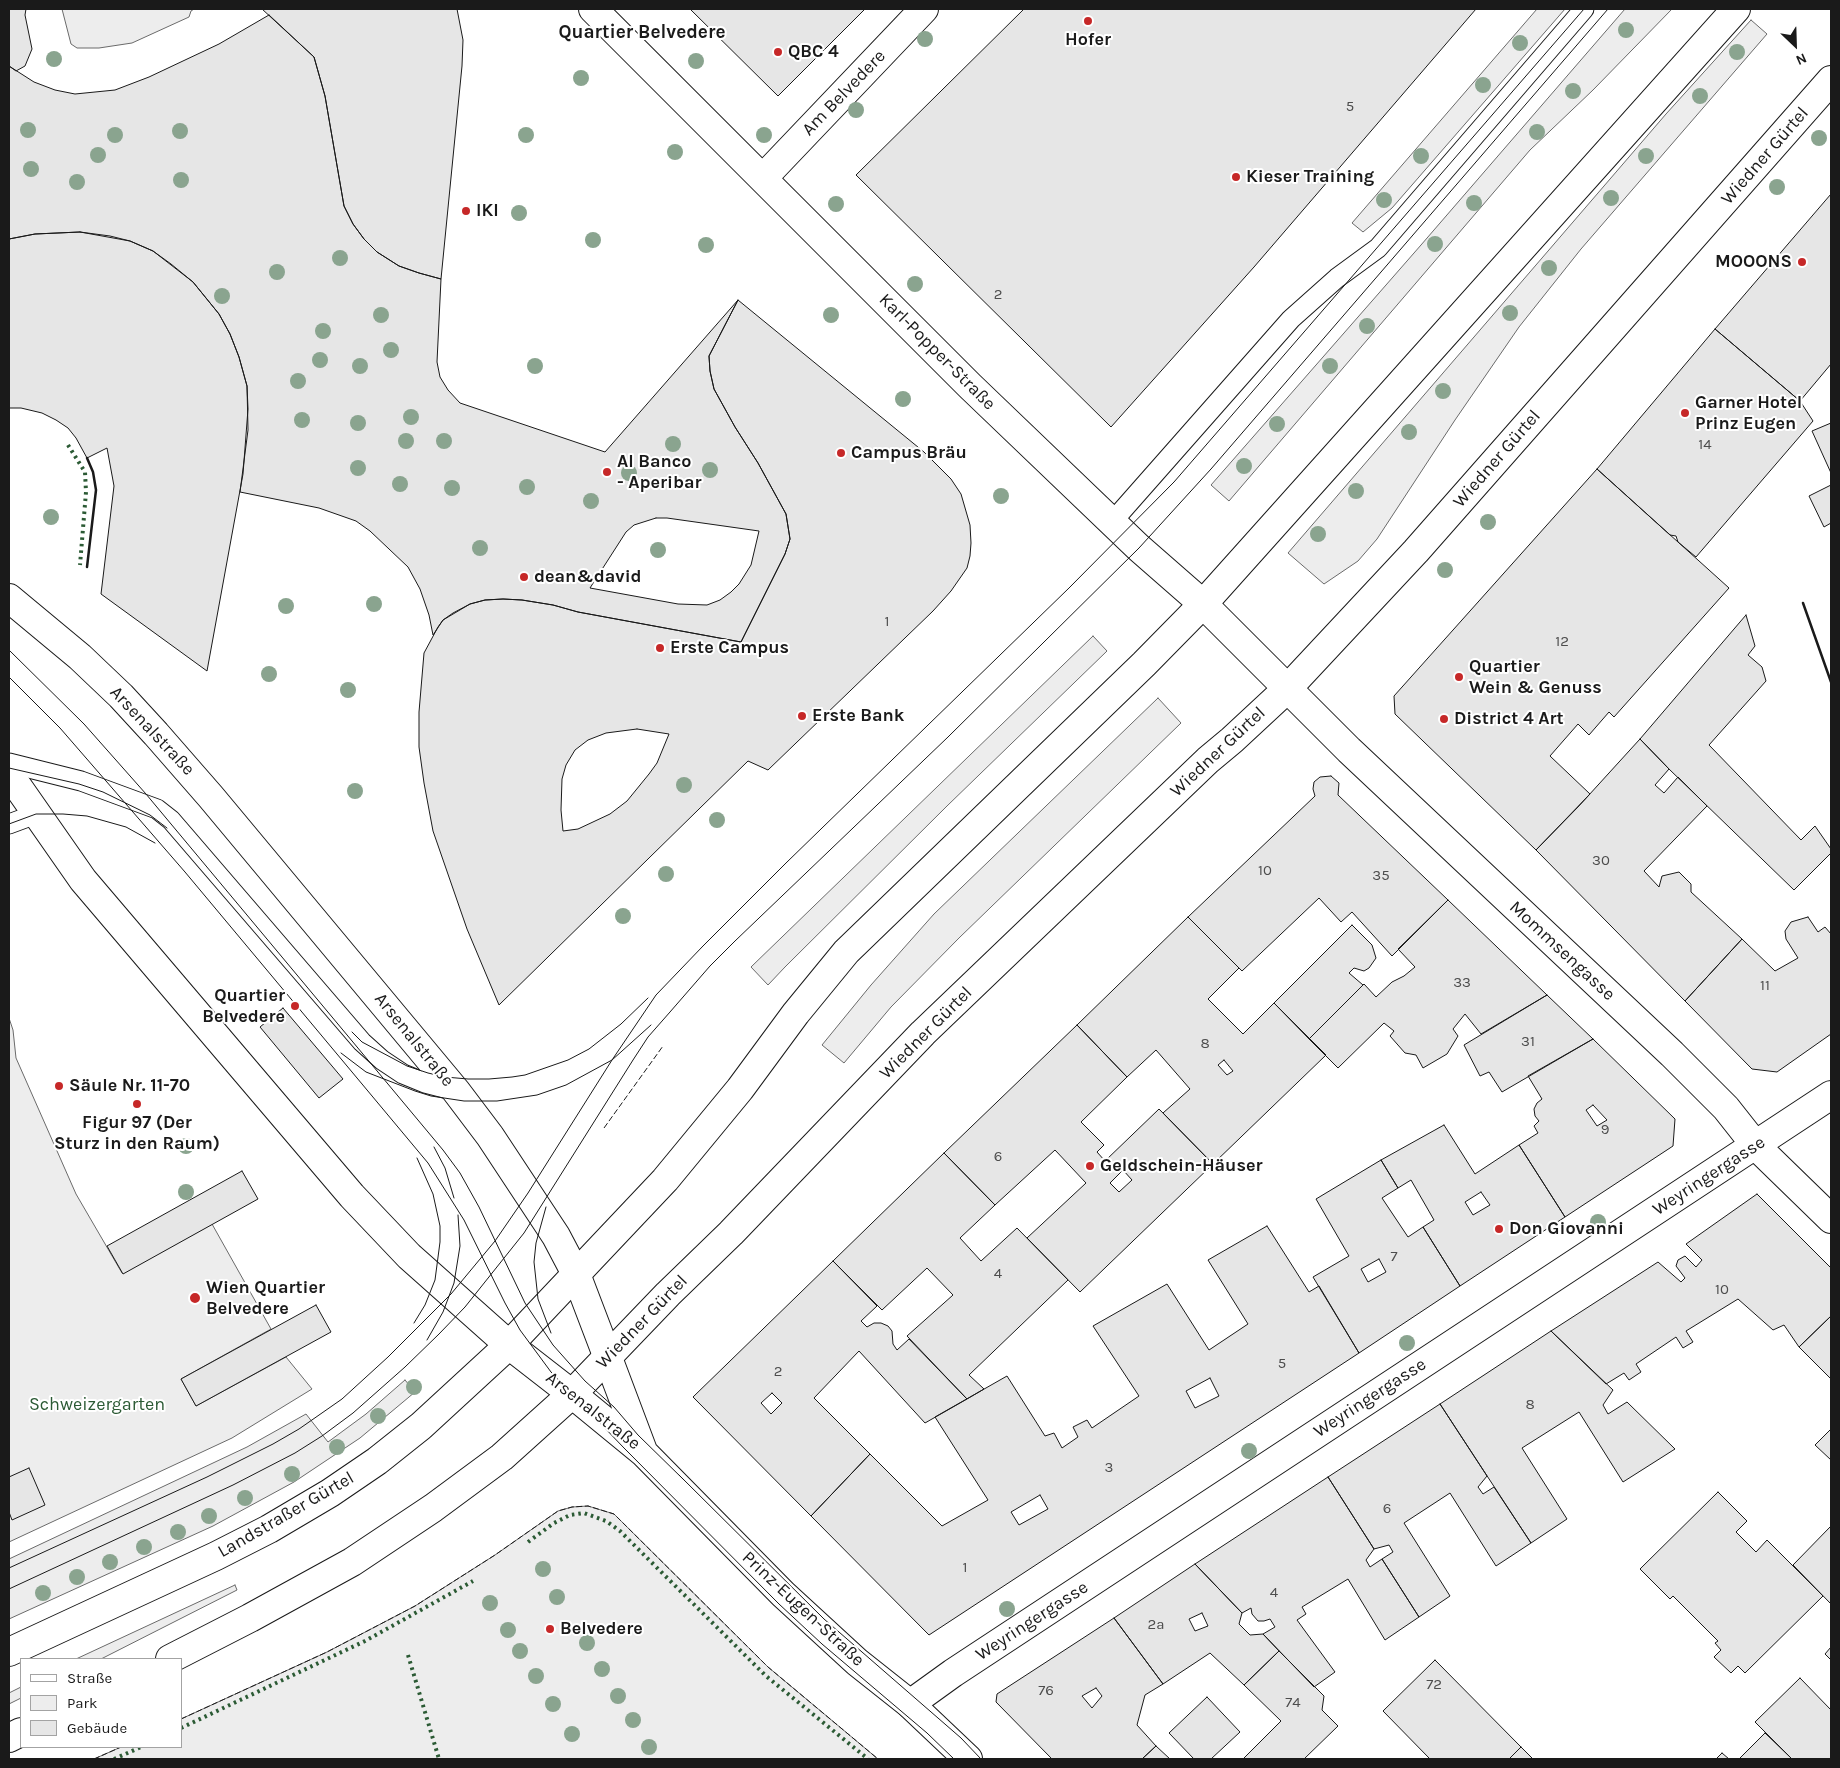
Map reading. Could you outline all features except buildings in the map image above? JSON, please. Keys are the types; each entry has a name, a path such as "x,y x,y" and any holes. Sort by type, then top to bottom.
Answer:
{"main road":[{"name":"Karl-Popper-Straße","path":"593,9 970,386 1139,548 1203,604 1288,688"},
{"name":"Am Belvedere","path":"763,178 924,9"},
{"path":"576,1274 665,1180 740,1088 796,1013 846,952 1116,691 1203,604 1736,9"},
{"name":"Wiedner Gürtel","path":"572,1394 668,1294 731,1233 923,1033 1208,760 1288,688 1416,550 1831,80"},
{"name":"Arsenalstraße","path":"9,598 80,657 121,696 150,728 211,797 456,1091 490,1136 556,1236 576,1274 644,1452"},
{"name":"Mommsengasse","path":"1288,688 1350,750 1672,1054 1726,1108 1756,1146 1831,1219"},
{"name":"Arsenalstraße","path":"9,774 83,880 352,1196 409,1256 508,1345 644,1452"},
{"name":"Weyringergasse","path":"910,1704 962,1667 1831,1095"},
{"name":"Landstraßer Gürtel","path":"9,1652 216,1556 269,1529 330,1493 376,1461 421,1426 508,1345 576,1274"},
{"path":"172,1658 352,1562 409,1524 502,1457 572,1394"},
{"name":"Prinz-Eugen-Straße","path":"644,1452 783,1594 857,1662 910,1704 968,1759"}],"lane":[{"path":"1112,522 1290,319 1337,278 1378,248 1584,9"},
{"path":"9,763 81,781 157,809 171,820 362,1042 382,1060 403,1074 425,1083 456,1091"},
{"path":"9,824 36,814"}],"green space":[{"path":"62,9 194,9 189,17 132,43 99,48 77,48 71,44"},
{"path":"1537,9 1565,9 1392,208 1363,232 1352,223"},
{"path":"1625,9 1672,9 1593,90 1530,150 1229,501 1211,485"},
{"path":"1751,20 1767,34 1581,249 1519,327 1377,539 1358,561 1324,584 1288,553 1666,114"},
{"path":"1093,636 1107,651 947,806 768,985 751,967"},
{"path":"1158,698 1181,723 959,938 891,1007 844,1063 822,1045 871,985 934,914"},
{"name":"Schweizergarten","path":"9,1018 13,1030 16,1058 76,1194 122,1273 212,1224 271,1329 181,1379 196,1406 286,1357 312,1389 232,1438 9,1542"},
{"path":"405,1380 415,1392 360,1438 294,1482 213,1526 9,1619 9,1559 247,1447 306,1414 328,1442 366,1414"},
{"name":"Belvedere","path":"588,1506 614,1514 768,1667 878,1759 94,1759 119,1748 182,1748 182,1719 327,1652 415,1606 495,1555 558,1511 572,1507"},
{"path":"235,1585 237,1590 103,1658 78,1658"},
{"path":"20,1688 20,1698 9,1704 9,1693"}],"tram line":[{"path":"9,1568 207,1477 273,1444 299,1429 342,1399 388,1357 451,1294 495,1241 656,995 786,863 1069,588 1174,482 1584,9"},
{"path":"9,1589 233,1485 295,1453 353,1413 439,1334 465,1307 524,1233 648,1037 710,966 948,737 1139,548 1211,469 1608,9"},
{"path":"9,650 84,724 146,794 443,1150 460,1173 479,1207 525,1303 553,1345 585,1381 614,1407 638,1435 684,1480"},
{"path":"9,677 60,728 185,872 428,1163 464,1220 520,1330 551,1372 779,1604 822,1644 927,1733 954,1759"},
{"path":"9,768 79,784 103,792 150,815 167,828"},
{"path":"9,824 36,814 87,816 126,827 155,843"},
{"path":"352,1032 362,1042 407,1066 428,1073 468,1079 512,1077 525,1075 568,1060 589,1049 621,1024 648,998"},
{"path":"341,1053 366,1072 431,1096 464,1101 497,1101 537,1095 566,1085 612,1060 651,1025"},
{"path":"434,1147 445,1168 454,1198"},
{"path":"414,1323 425,1305 435,1280 440,1242 440,1226 433,1194 417,1158"},
{"path":"546,1207 536,1243 534,1262 538,1299 551,1333"},
{"path":"427,1340 443,1312 454,1283 460,1246 458,1215"},
{"path":"679,1475 824,1619 961,1738 981,1759"}],"hedge":[{"path":"68,445 85,472 86,492 80,565"},
{"path":"528,1542 554,1523 570,1515 584,1513 606,1521 620,1531 766,1676 868,1759"},
{"path":"182,1728 365,1641 473,1581"},
{"path":"408,1655 439,1759"},
{"path":"114,1759 139,1748"}],"fence":[{"path":"604,1128 663,1046"},
{"path":"182,1719 327,1652 415,1606 495,1555 558,1511 572,1507 588,1506 614,1514 768,1667 878,1759"},
{"path":"94,1759 119,1748"}],"wall":[{"path":"87,458 93,472 96,490 87,567"},
{"path":"1803,603 1831,682"}],"place":[{"name":"Hofer","path":"1088,21"},
{"name":"QBC 4","path":"778,52"},
{"name":"Kieser Training","path":"1236,177"},
{"name":"IKI","path":"466,211"},
{"name":"MOOONS","path":"1802,262"},
{"name":"Garner Hotel Prinz Eugen","path":"1685,413"},
{"name":"Campus Bräu","path":"841,453"},
{"name":"Al Banco - Aperibar","path":"607,472"},
{"name":"dean&david","path":"524,577"},
{"name":"Erste Campus","path":"660,648"},
{"name":"Quartier Wein & Genuss","path":"1459,677"},
{"name":"Erste Bank","path":"802,716"},
{"name":"District 4 Art","path":"1444,719"},
{"name":"Quartier Belvedere","path":"295,1006"},
{"name":"Säule Nr. 11-70","path":"59,1086"},
{"name":"Figur 97 (Der Sturz in den Raum)","path":"137,1104"},
{"name":"Geldschein-Häuser","path":"1090,1166"},
{"name":"Don Giovanni","path":"1499,1229"},
{"name":"Wien Quartier Belvedere","path":"195,1298"},
{"name":"Belvedere","path":"550,1629"}],"district":[{"name":"Quartier Belvedere","path":"642,33"}]}
